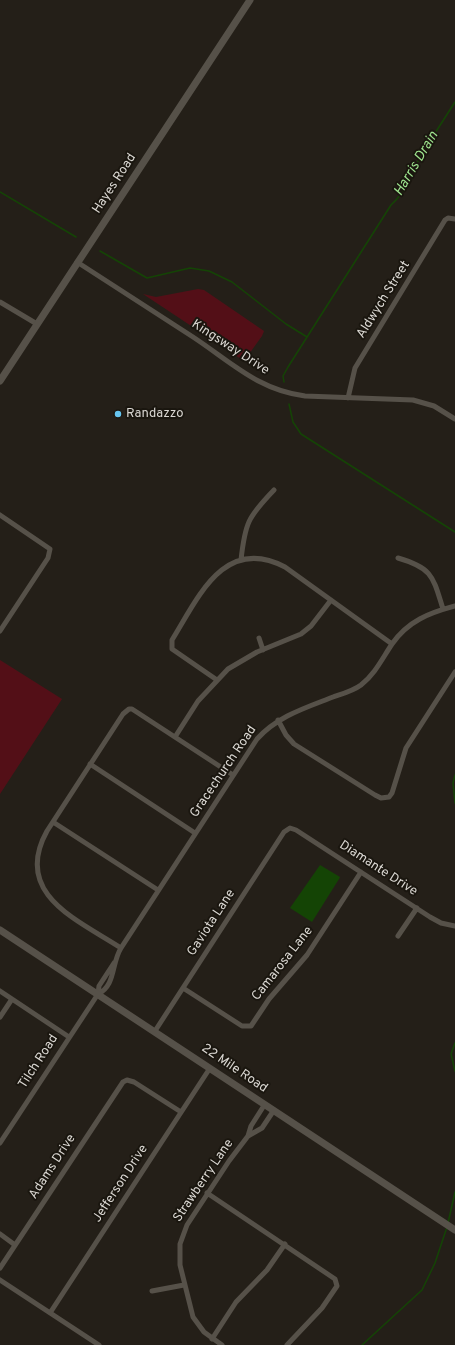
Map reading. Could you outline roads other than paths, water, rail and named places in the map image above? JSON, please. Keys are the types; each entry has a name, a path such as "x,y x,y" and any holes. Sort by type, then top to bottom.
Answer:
{"street":[{"name":"Hayes Road","path":"0,380 250,0"},
{"name":"Aldwych Street","path":"348,398 355,368 445,220 448,218 455,219"},
{"name":"Kingsway Drive","path":"77,262 224,358 256,381 291,394 413,400 434,406 455,419"},
{"path":"0,302 37,324"},
{"path":"241,560 244,534 254,511 274,490"},
{"path":"0,515 50,549 48,558 0,631"},
{"path":"398,558 420,566 430,574 443,609"},
{"path":"217,680 178,654 171,645 172,640 210,581 219,571 241,560 264,559 280,565 301,577 392,644"},
{"path":"174,737 198,700 234,665 263,650 301,634 311,626 331,600"},
{"name":"Gracechurch Road","path":"98,994 98,986 114,963 121,948 257,739 278,720 360,686 371,677 392,644 409,625 427,614 455,606"},
{"path":"259,638 263,650"},
{"path":"278,720 286,735 294,744 375,795 381,798 389,797 392,793 406,748 455,672"},
{"path":"121,948 59,907 44,891 38,877 37,855 41,842 90,764 123,714 129,709 132,709 233,775"},
{"path":"90,764 195,833"},
{"path":"53,822 158,890"},
{"name":"Diamante Drive","path":"290,828 296,830 417,908 441,922 455,926"},
{"name":"Gaviota Lane","path":"155,1031 284,832 290,828"},
{"name":"Camarosa Lane","path":"183,988 242,1026 248,1027 253,1023 269,999 307,955 361,872"},
{"path":"398,936 417,908"},
{"name":"22 Mile Road","path":"0,930 453,1228"},
{"path":"0,991 69,1036"},
{"name":"Tilch Road","path":"0,1143 98,994"},
{"path":"0,1017 12,999"},
{"name":"Jefferson Drive","path":"50,1313 210,1068"},
{"name":"Adams Drive","path":"0,1268 121,1084 127,1080 134,1082 181,1112"},
{"name":"Strawberry Lane","path":"248,1136 251,1126 265,1104"},
{"name":"Strawberry Lane","path":"222,1345 212,1339 201,1329 193,1317 184,1285 179,1259 181,1239 187,1225 234,1153 248,1136 262,1128 274,1110"},
{"path":"207,1193 285,1244 333,1277 337,1282 335,1289 322,1308 287,1345"},
{"path":"0,1234 15,1245"},
{"path":"212,1339 236,1302 267,1270 285,1244"},
{"path":"0,1280 99,1345"},
{"path":"152,1291 184,1285"}],"waterway":[{"name":"Harris Drain","path":"284,382 283,376 288,367 391,205 404,189 419,158 455,102"},
{"path":"0,192 76,237"},
{"path":"100,251 147,278 190,268 209,271 232,282 286,324 307,337"},
{"path":"289,404 293,422 301,434 455,532"},
{"path":"455,775 453,783 455,803"},
{"path":"455,1043 451,1054 455,1071"},
{"path":"448,1223 455,1192"},
{"path":"362,1345 422,1290 435,1263 447,1227"}],"place":[{"name":"Randazzo","path":"118,414"}]}
